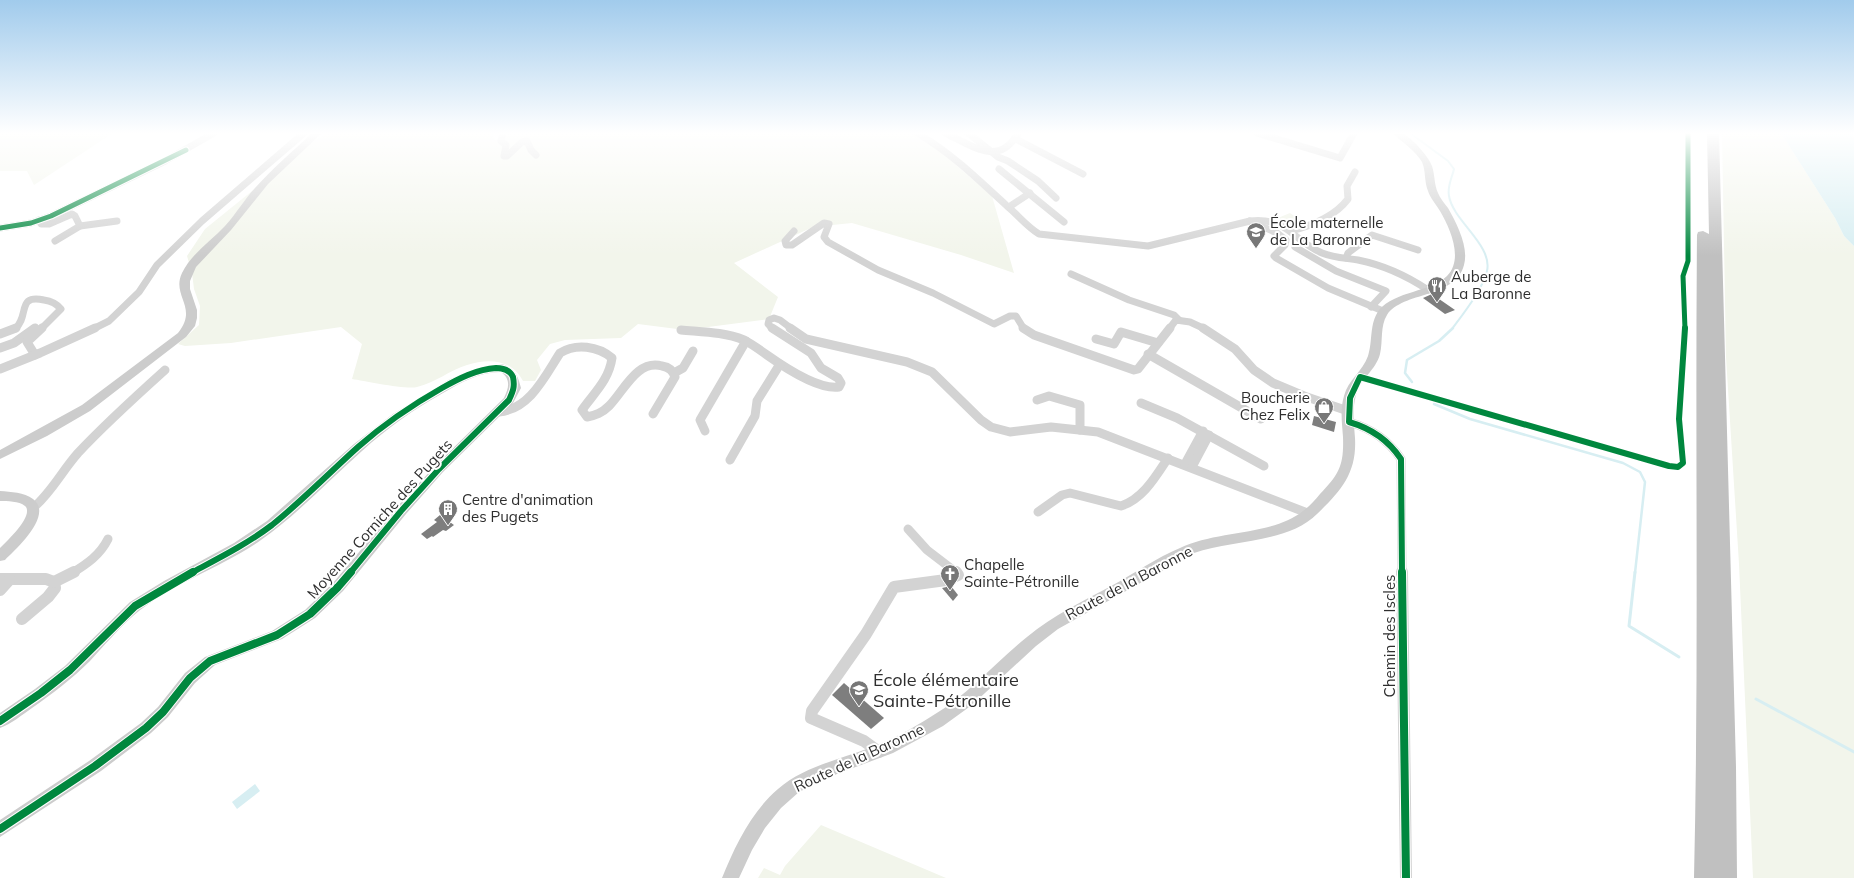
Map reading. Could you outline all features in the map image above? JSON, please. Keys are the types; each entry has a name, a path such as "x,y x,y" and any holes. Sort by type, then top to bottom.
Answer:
{"highway":[{"path":"1702,174 1703,420 1706,519 1707,753 1705,878"},
{"path":"1714,174 1726,767 1726,878"}],"main road":[{"path":"0,455 43,433 86,408 182,335 190,326 193,318 185,287 186,276 190,268 204,251 233,222 259,188 274,174"},
{"path":"1383,311 1395,303 1428,290 1454,277 1458,270 1460,252 1454,232 1432,189 1429,174"},
{"name":"Route de la Baronne","path":"730,878 740,854 769,810 783,795 802,781 879,752 913,736 956,710 985,686 1046,629 1189,550 1214,541 1287,525 1310,514 1343,477 1348,462 1348,416 1351,391 1370,364 1374,354 1378,326 1383,311"},
{"name":"Moyenne Corniche des Pugets","path":"0,721 50,686 77,664 135,606 184,575 232,551 271,526 373,435 439,390 484,369 502,368 512,374 515,388 509,400 499,412 439,469 401,511 338,587 310,614 277,635 210,661 190,678 164,712 146,728 89,771 0,829"},
{"path":"0,496 23,498 30,502 33,511 23,532 0,556"}],"street":[{"path":"0,228 39,220 70,208 140,174"},
{"path":"0,369 35,355 109,321 139,292 157,264 202,221 257,174"},
{"path":"971,174 1028,227 1039,234 1136,246 1148,246 1250,221 1260,219 1274,220 1282,224 1313,249 1323,254 1369,263 1405,277 1428,290"},
{"path":"1005,174 1064,222"},
{"path":"1027,174 1038,181 1056,198"},
{"path":"1290,231 1309,224 1342,208 1348,199 1347,186 1354,174"},
{"path":"1009,208 1030,193"},
{"path":"39,220 41,224 45,226 61,217 72,214 75,216 80,226"},
{"path":"55,241 80,226 117,221"},
{"path":"1250,221 1286,240 1285,245 1274,256 1276,258 1328,288 1383,311"},
{"path":"794,231 785,241 786,245 792,245 824,224 829,224 824,237 828,242 878,270 933,293 994,324 999,323 1008,316 1013,315 1016,316 1024,329 1034,335 1134,370 1138,368 1176,320 1178,320"},
{"path":"1346,258 1348,253 1372,235 1418,250"},
{"path":"1295,247 1336,271 1386,291 1371,307"},
{"name":"Chemin des Iscles","path":"1071,274 1129,300 1174,315 1178,320 1189,322 1222,340 1236,350 1248,366 1263,377 1348,416 1392,447 1401,459 1406,878"},
{"path":"0,334 17,327 21,323 24,305 30,299 37,298 52,302 61,309 27,342 35,355"},
{"path":"681,330 719,333 746,341 780,364 819,384 831,388 839,387 841,383 838,378 821,368 811,354 768,324 769,320 774,318 780,320 806,339 907,362 932,372 981,420 991,427 1010,432 1051,427 1098,432 1310,514"},
{"path":"0,348 14,343 33,329 46,324"},
{"path":"1096,339 1114,344 1121,332 1158,342"},
{"path":"705,431 700,420 746,341"},
{"path":"499,412 511,412 525,400 539,384 560,353 569,347 582,346 606,353 612,358 606,381 582,410 587,416 593,417 607,408 644,367 650,365 662,365 674,373 675,379 653,414"},
{"path":"674,373 683,368 693,351"},
{"path":"1148,354 1262,419"},
{"path":"730,460 755,416 757,401 780,364"},
{"path":"33,511 44,500 66,467 113,418 165,370"},
{"path":"1037,400 1049,396 1080,404 1080,430"},
{"path":"1142,403 1178,418 1264,466"},
{"path":"1188,466 1206,433"},
{"path":"1038,512 1062,495 1070,493 1121,506 1131,503 1144,490 1168,458"},
{"path":"879,752 869,743 821,724 811,718 812,711 866,634 894,587 933,580 950,579 958,575 957,572 927,550 908,529"},
{"path":"54,582 98,555 104,548 108,539"},
{"path":"0,590 5,580 46,579 54,582"},
{"path":"22,619 48,597 55,588 54,582"}],"shaded area":[{"path":"28,174 51,174 34,185"},
{"path":"273,174 966,174 992,196 1014,273 961,255 852,223 813,227 734,263 778,297 769,319 685,330 638,324 621,338 565,340 550,344 537,360 541,370 535,381 523,381 513,368 506,364 483,361 467,365 430,383 412,388 352,379 362,344 341,327 231,343 185,346 178,344 199,325 200,306 194,289 192,273 187,256 205,229"},
{"path":"1723,174 1807,174 1835,218 1844,236 1854,246 1854,878 1753,878 1739,564 1726,357"},
{"path":"1290,213 1301,221 1288,225 1278,218"},
{"path":"821,825 946,878 758,878 764,868 780,875 785,866"}],"water":[{"path":"1807,174 1854,174 1854,246 1844,236 1835,218"},
{"path":"255,784 260,791 237,809 232,802"}],"building":[{"name":"Auberge de La Baronne","path":"1432,294 1455,310 1445,314 1423,298"},
{"name":"Boucherie Chez Felix","path":"1314,416 1336,422 1334,432 1312,425"},
{"name":"Centre d'animation des Pugets","path":"440,515 454,525 446,531 443,530 427,539 421,534 437,522 434,520"},
{"name":"Chapelle Sainte-Pétronille","path":"951,586 958,595 953,601 942,588"},
{"name":"École élémentaire Sainte-Pétronille","path":"844,683 884,718 871,729 832,695"}],"waterway":[{"path":"1452,174 1449,189 1449,196 1452,205 1457,215 1479,242 1487,261 1487,271 1485,278 1472,301 1452,329"},
{"path":"1412,382 1405,373 1407,360 1439,341 1452,329"},
{"path":"1434,404 1470,419 1623,463 1640,472 1645,482 1635,573"},
{"path":"1635,572 1629,626 1679,657"},
{"path":"1756,699 1854,752"}],"cycle path":[{"path":"0,228 31,223 51,216 137,174"},
{"path":"1406,878 1401,459 1386,441 1371,431 1349,422 1349,404 1352,393 1360,377 1669,466 1678,467 1683,463 1679,419 1685,337 1683,276 1688,261 1688,174"},
{"path":"0,721 41,693 70,670 120,619 135,606 169,584 222,557 256,537 272,525 358,447 397,417 434,393 472,373 489,368 502,368 512,375 515,388 509,400 439,469 401,511 338,587 310,614 277,635 210,661 190,678 163,712 146,728 95,766 0,829"}],"place":[{"name":"École maternelle de La Baronne","path":"1256,249"},
{"name":"Auberge de La Baronne","path":"1437,303"},
{"name":"Boucherie Chez Felix","path":"1324,424"},
{"name":"Centre d'animation des Pugets","path":"448,526"},
{"name":"Chapelle Sainte-Pétronille","path":"950,591"},
{"name":"École élémentaire Sainte-Pétronille","path":"859,707"}]}
